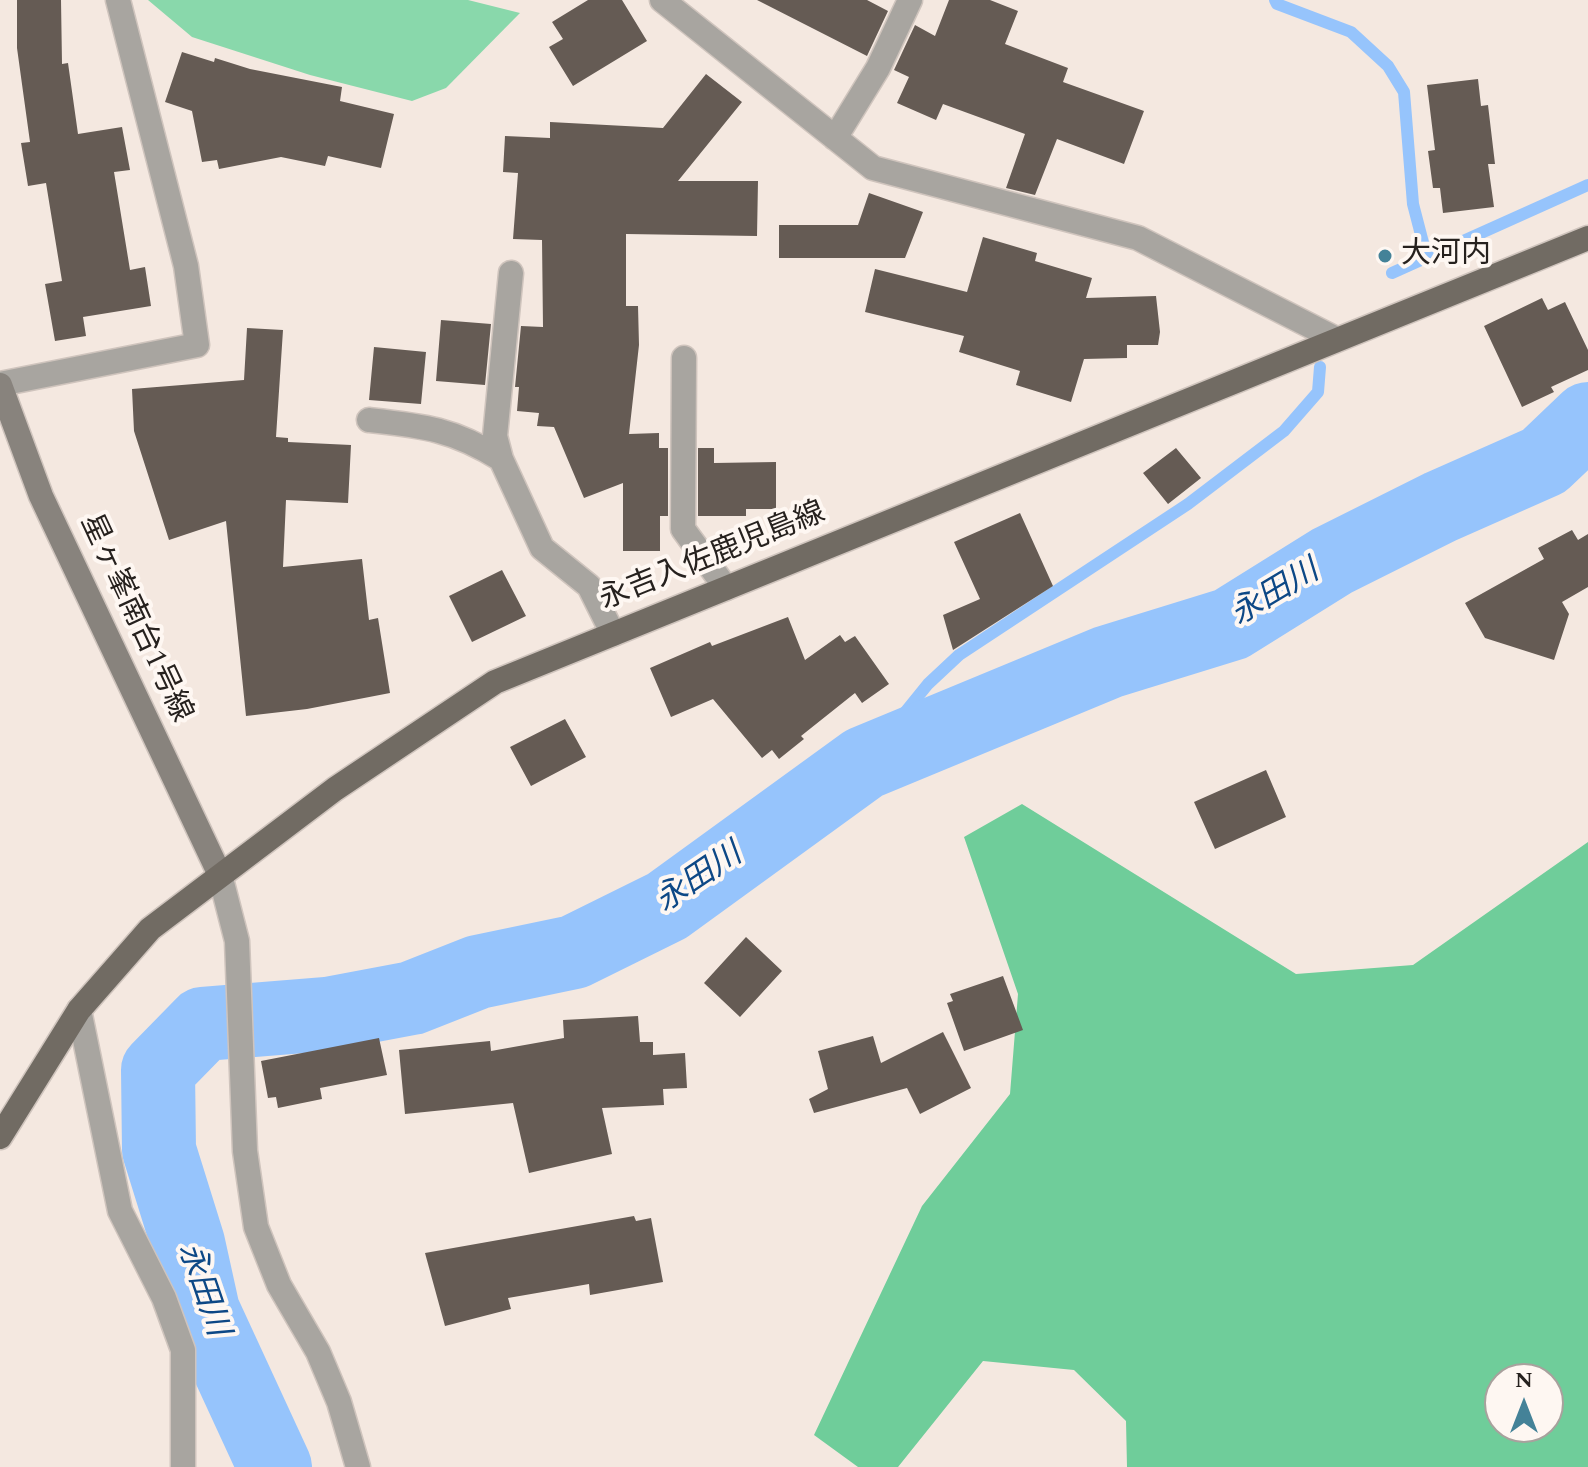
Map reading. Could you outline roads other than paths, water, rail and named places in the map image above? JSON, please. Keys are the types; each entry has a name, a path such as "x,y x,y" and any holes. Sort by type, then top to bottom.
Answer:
{"main road":[{"name":"永吉入佐鹿児島線","path":"0,1137 79,1010 150,929 335,789 495,682 1336,339 1587,240"}],"street":[{"path":"0,384 197,345 186,266 118,0"},
{"path":"662,0 693,10 835,138 873,168 1138,238 1336,339"},
{"path":"835,138 878,68 910,0"},
{"path":"511,273 495,436 501,459 542,548 589,586 613,634"},
{"path":"684,358 683,529 726,588"},
{"name":"星ヶ峯南台1号線","path":"0,384 41,496 220,875"},
{"path":"369,420 430,426 475,442 501,459"},
{"path":"220,875 237,941 245,1151 256,1227 279,1285 318,1352 339,1402 358,1467"},
{"path":"79,1010 120,1211 164,1298 183,1350 183,1467"}],"waterway":[{"path":"1275,0 1277,4 1351,32 1388,66 1404,92 1413,204 1427,258"},
{"path":"1392,273 1588,185"},
{"path":"864,763 928,684 959,655 1188,504 1284,431 1318,392 1320,367"},
{"name":"永田川","path":"275,1467 203,1311 188,1243 159,1150 158,1070 203,1024 327,1014 412,998 478,972 574,952 667,906 864,763 1108,662 1231,624 1332,561 1440,507 1544,461 1588,419"}],"place":[{"name":"大河内","path":"1385,256"}]}
